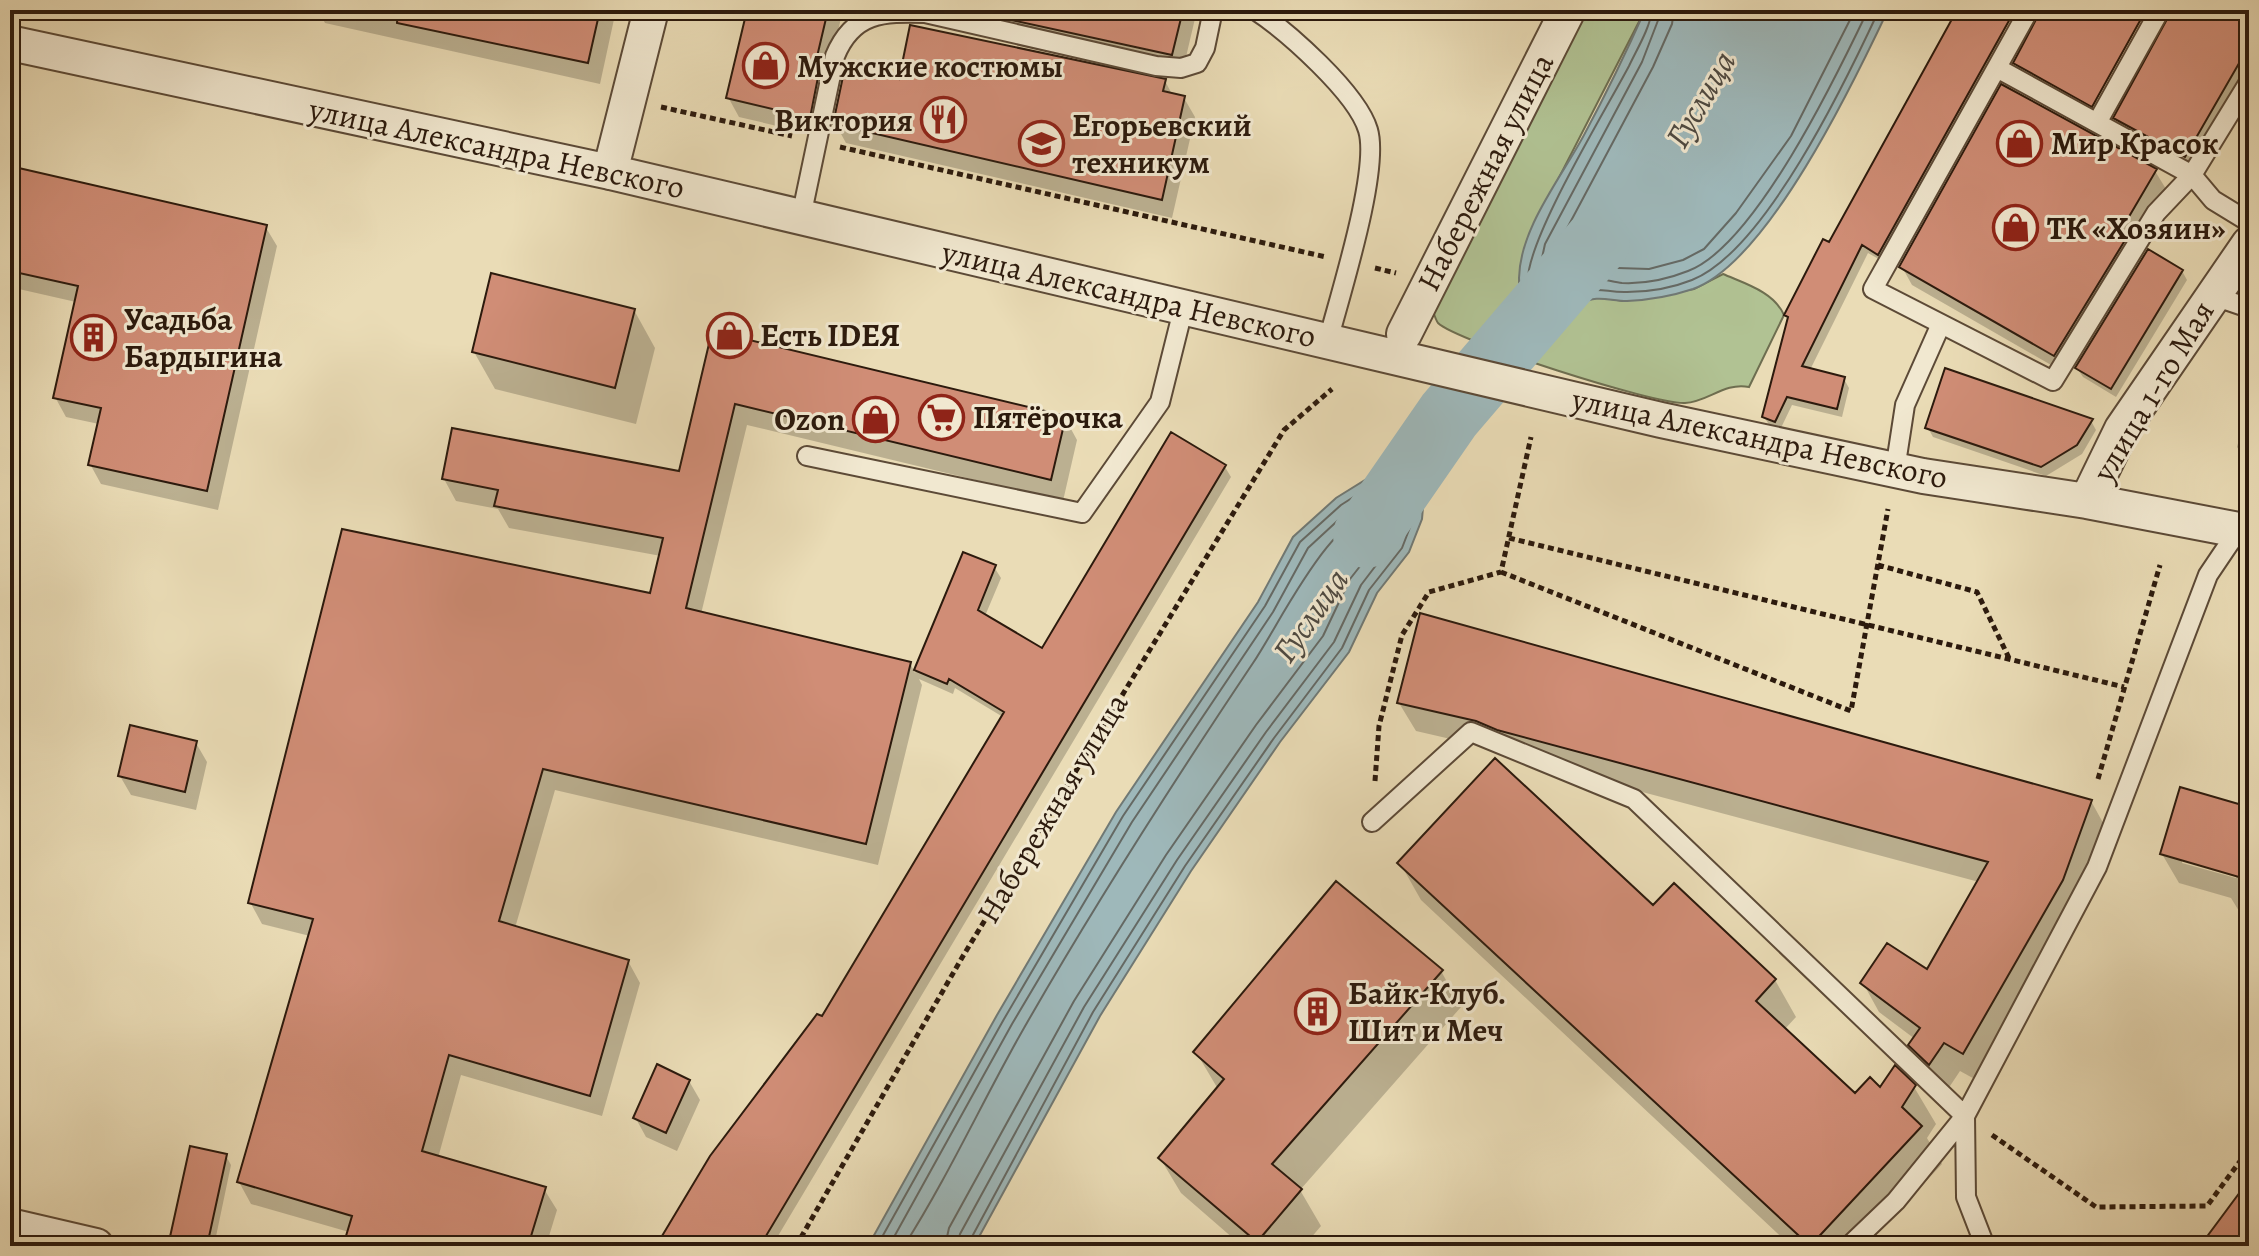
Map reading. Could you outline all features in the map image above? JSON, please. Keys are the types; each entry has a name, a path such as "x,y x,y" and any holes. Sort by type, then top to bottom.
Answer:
{"street":[{"path":"610,172 651,10"},
{"name":"Набережная улица","path":"1408,348 1430,280 1568,10"},
{"name":"улица Александра Невского","path":"10,43 610,172 1328,341 1408,348 1535,388 1895,470 2244,530"},
{"name":"улица 1-го Мая","path":"2087,501 2122,429 2211,295 2249,244"},
{"path":"10,1226 96,1246"}],"lane":[{"path":"801,217 843,36 865,19 887,12 925,13 1156,66 1181,68 1197,63 1205,48 1213,10"},
{"path":"1255,10 1280,27 1317,63 1353,102 1368,128 1371,151 1349,262 1328,341"},
{"path":"2029,10 1873,289 2053,381 2156,213 2192,175 2249,82"},
{"path":"2098,121 2160,10"},
{"path":"1997,68 2192,175 2213,200 2249,222"},
{"path":"2211,295 2249,308"},
{"path":"807,456 1082,513 1160,402 1184,306"},
{"path":"1895,470 1905,405 1941,324"},
{"path":"1849,1246 1896,1201 1965,1116 2097,867 2208,575 2244,530"},
{"path":"1372,822 1471,732 1634,799 1965,1116 1966,1197 1985,1246"}],"path":[{"path":"629,100 1430,280"},
{"name":"Набережная улица","path":"796,1246 963,956 1284,430 1332,389"},
{"path":"1501,572 1531,437"},
{"path":"1372,822 1379,726 1402,635 1429,592 1501,572 1851,711 1888,509"},
{"path":"1509,538 2124,687"},
{"path":"1878,565 1977,592 2011,661"},
{"path":"2096,786 2160,565"},
{"path":"1965,1116 2096,1207 2207,1206 2249,1149"}],"green space":[{"path":"1582,10 1645,10 1528,238 1519,282 1540,311 1554,315 1564,314 1592,296 1623,301 1694,289 1723,274 1750,285 1773,300 1784,315 1749,387 1732,387 1693,402 1667,401 1516,357 1453,332 1436,319 1431,306"}],"water":[{"path":"1645,10 1888,10 1854,80 1806,166 1779,208 1722,272 1693,289 1669,296 1627,301 1598,299 1571,309 1540,310 1525,300 1521,290 1519,278 1526,241 1543,204 1600,104"},
{"path":"1427,460 1422,519 1409,552 1377,593 1349,652 1280,742 1191,871 1100,1016 974,1246 868,1246 997,1015 1116,812 1258,602 1293,537 1336,498 1386,467"}],"building":[{"path":"398,10 600,10 588,63 397,23"},
{"path":"747,10 828,10 816,61 821,62 810,118 726,98"},
{"path":"966,10 1183,10 1172,55"},
{"path":"1957,10 2015,10 1878,255 1862,245 1802,366 1845,377 1837,409 1787,397 1775,422 1762,417 1788,317 1784,315 1823,239 1829,242"},
{"path":"2041,10 2146,10 2092,107 2013,63"},
{"path":"2172,10 2249,10 2249,46 2185,157 2113,118"},
{"path":"910,25 1166,79 1163,91 1185,96 1162,200 833,124 845,67 899,79"},
{"path":"2001,84 2157,169 2120,232 2127,237 2054,356 1899,267"},
{"path":"10,166 267,225 207,491 88,465 101,408 53,398 78,286 10,271"},
{"path":"2148,249 2183,270 2111,389 2075,368"},
{"path":"491,273 635,309 615,388 472,352"},
{"path":"712,331 1066,416 1051,480 735,404 686,608 911,662 866,844 543,769 499,921 629,960 590,1096 449,1055 422,1151 546,1187 528,1246 343,1246 352,1216 237,1182 313,919 248,903 342,529 650,593 663,538 494,506 498,490 442,479 452,428 679,471"},
{"path":"1945,368 2093,419 2077,445 2041,467 1925,428"},
{"path":"1171,432 1226,465 760,1246 656,1246 710,1156 817,1014 822,1016 1004,712 949,679 947,684 914,670 963,552 996,565 978,610 1042,648"},
{"path":"1420,613 2092,800 2063,880 1963,1054 1944,1043 1929,1065 1908,1045 1920,1028 1860,983 1887,943 1927,969 1988,862 1497,730 1476,721 1397,703"},
{"path":"130,725 197,741 185,792 118,776"},
{"path":"1495,758 1653,905 1674,883 1776,979 1756,1001 1855,1093 1870,1077 1880,1087 1895,1065 1916,1085 1902,1107 1922,1126 1810,1246 1397,863"},
{"path":"2180,787 2249,807 2249,880 2160,854"},
{"name":"Байк-Клуб. Шит и Меч","path":"1336,881 1443,970 1272,1164 1302,1189 1257,1242 1158,1158 1224,1079 1193,1052"},
{"path":"657,1064 690,1080 666,1133 633,1118"},
{"path":"190,1146 227,1154 207,1246 168,1246"},
{"path":"2249,1180 2249,1246 2200,1246"}],"waterway":[{"name":"Гуслица","path":"1366,535 1449,415 1597,242"}],"place":[{"name":"Мужские костюмы","path":"766,66"},
{"name":"Виктория","path":"944,120"},
{"name":"Егорьевский техникум","path":"1041,143"},
{"name":"Мир Красок","path":"2020,143"},
{"name":"ТК «Хозяин»","path":"2016,228"},
{"name":"Есть IDЕЯ","path":"729,335"},
{"name":"Усадьба Бардыгина","path":"93,337"},
{"name":"Пятёрочка","path":"942,417"},
{"name":"Ozon","path":"876,419"},
{"name":"Байк-Клуб. Шит и Меч","path":"1317,1011"}]}
